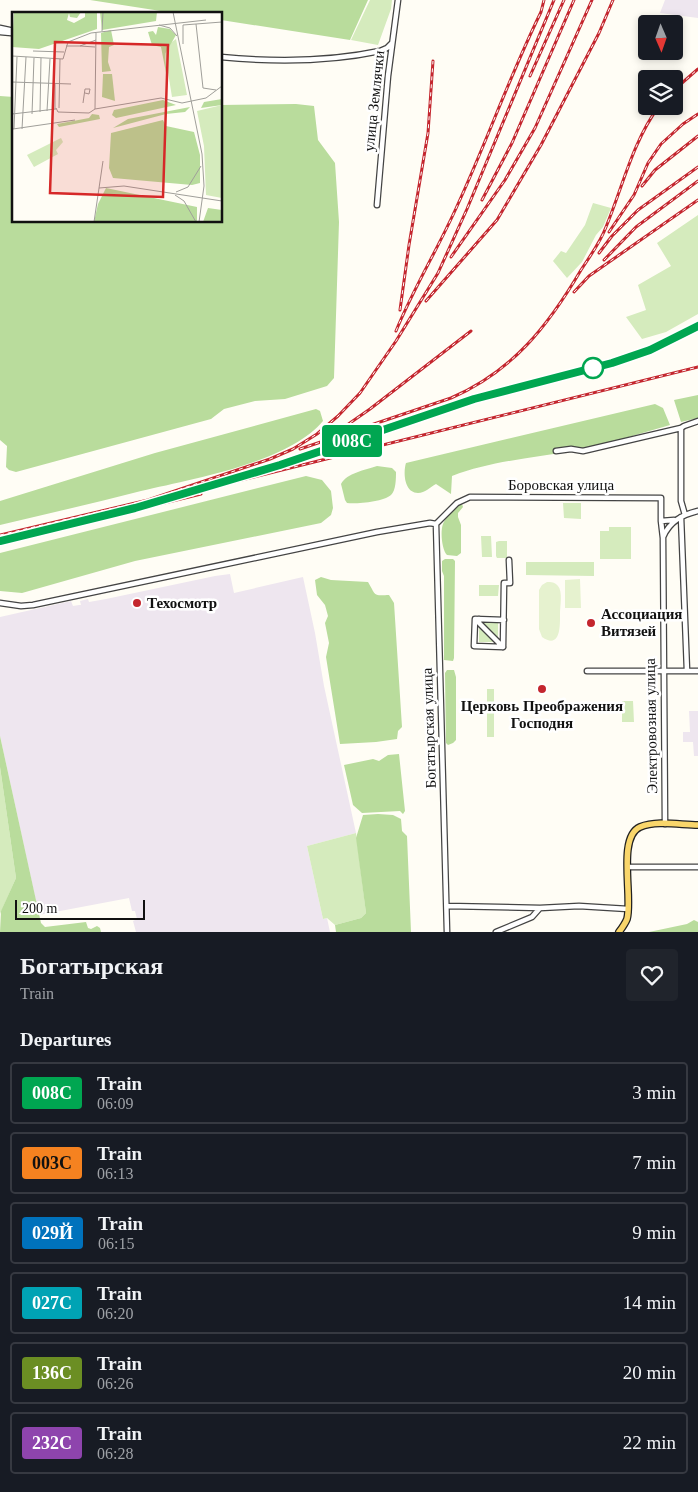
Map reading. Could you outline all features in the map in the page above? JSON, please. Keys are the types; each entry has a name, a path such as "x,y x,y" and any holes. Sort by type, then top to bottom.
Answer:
{"main road":[{"path":"619,932 627,918 628,909 629,839 638,828 648,825 698,825"}],"street":[{"name":"улица Землячки","path":"376,205 392,40 398,0"},
{"path":"222,57 277,60 332,57 380,51 390,46 392,40"},
{"path":"556,451 571,449 583,451 682,428 698,421"},
{"path":"682,428 681,494 687,671"},
{"name":"Боровская улица","path":"436,524 457,502 470,498 661,498 661,521"},
{"path":"661,521 674,520 698,511"},
{"path":"662,538 674,520"},
{"name":"Электровозная улица","path":"661,521 664,824"},
{"path":"0,603 21,606 33,605 377,532 430,522 436,524"},
{"name":"Богатырская улица","path":"436,524 447,932"},
{"path":"504,647 504,583 510,583 509,560"},
{"path":"504,620 474,619 474,646 504,647"},
{"path":"479,619 479,623 504,647"},
{"path":"587,671 698,671"},
{"path":"628,867 698,867"},
{"path":"447,906 540,908 579,906 628,909"},
{"path":"496,932 532,917 540,908"}],"shaded area":[{"path":"665,0 698,0 698,18 660,13"},
{"path":"230,574 234,593 303,577 324,686 356,833 307,846 323,919 327,918 330,932 136,932 133,921 137,919 135,911 132,911 129,898 39,915 0,736 0,617 71,601 73,606 81,605 80,601 88,599 89,602"},
{"path":"689,711 698,711 698,756 694,756 693,742 683,742 683,732 690,732"}],"green space":[{"path":"90,0 368,0 350,40 222,20 222,12 167,12"},
{"path":"370,0 392,0 391,9 378,45 351,40"},
{"path":"0,96 12,97 12,222 222,222 222,105 296,104 314,106 318,140 335,163 339,222 334,378 327,386 285,399 255,401 224,409 211,419 16,472 6,467 7,446 0,440"},
{"path":"593,203 611,208 603,227 596,235 582,262 567,278 553,261 561,251 566,253 585,225"},
{"path":"698,215 698,314 666,332 642,339 626,317 646,310 638,285 671,266 657,243"},
{"path":"698,395 698,418 681,422 674,400"},
{"path":"655,404 663,408 670,425 585,449 497,463 467,471 452,476 451,494 436,484 418,493 413,492 407,486 406,463"},
{"path":"316,409 320,411 323,421 307,436 287,448 263,458 212,475 0,525 0,501 155,453"},
{"path":"377,466 392,468 396,472 393,493 376,501 347,503 341,484 344,480 357,472"},
{"path":"306,476 322,480 331,491 333,508 331,515 321,523 135,561 22,593 0,591 0,553"},
{"path":"563,503 581,503 581,519 564,518"},
{"path":"462,504 463,507 458,513 461,525 461,553 457,556 447,555 442,541 443,524 451,512"},
{"path":"609,527 631,527 631,559 600,559 600,531 609,531"},
{"path":"481,536 491,536 492,557 482,557"},
{"path":"507,541 507,558 497,558 496,556 496,542"},
{"path":"453,559 455,561 453,661 444,660 444,576 442,561"},
{"path":"526,562 594,562 594,576 526,575"},
{"path":"321,577 331,580 368,582 375,594 389,595 394,603 402,727 398,731 397,739 340,744 326,657 329,643 325,623 328,616 325,605 317,595 315,580"},
{"path":"580,579 581,608 565,608 565,580"},
{"path":"547,582 557,585 561,595 559,630 556,638 553,640 542,637 539,629 539,590"},
{"path":"479,585 499,585 498,596 479,596"},
{"path":"479,623 498,623 498,642 479,642"},
{"path":"447,670 454,670 456,677 456,740 448,745 446,743 445,673"},
{"path":"487,689 494,689 494,737 487,737"},
{"path":"622,701 633,701 634,722 622,722"},
{"path":"0,736 41,923 45,927 86,922 88,928 91,929 97,926 101,932 0,932 1,911 16,878 0,767"},
{"path":"399,754 405,811 403,814 400,811 362,813 353,805 344,765 373,759 379,761 388,755"},
{"path":"0,767 16,878 0,914"},
{"path":"363,815 393,815 401,819 402,831 407,836 411,932 336,932 335,925 361,918 366,913 356,838"},
{"path":"356,833 366,913 361,918 335,925 327,918 323,919 307,846"},
{"path":"694,920 698,922 698,932 649,932 687,924"}],"railway":[{"path":"396,331 469,180 541,12 544,0"},
{"path":"0,535 148,500 270,459 293,449 317,434 338,416 360,393 396,341 438,273 467,209 554,0"},
{"path":"530,76 564,0"},
{"path":"482,200 512,143 574,0"},
{"path":"451,257 505,180 535,128 592,0"},
{"path":"426,301 497,220 541,145 599,33 613,0"},
{"path":"400,310 428,133 433,61"},
{"path":"683,82 698,69"},
{"path":"609,232 634,195 648,163 661,144 683,124 698,114"},
{"path":"300,449 451,398 493,374 527,345 555,310 598,244 635,150 653,115"},
{"path":"642,186 655,170 698,136"},
{"path":"599,253 612,236 638,210 698,167"},
{"path":"604,260 636,227 698,181"},
{"path":"574,292 589,276 698,200"},
{"path":"291,462 474,399 631,357 698,326"},
{"path":"337,432 471,331"},
{"path":"193,492 698,367"},
{"path":"152,506 201,494"},
{"path":"0,544 104,518"}],"train":[{"name":"008С","path":"0,541 135,508 322,452 474,399 612,363 650,350 698,326"}],"place":[{"name":"Техосмотр","path":"137,603"},
{"name":"Ассоциация Витязей","path":"591,623"},
{"name":"Церковь Преображения Господня","path":"542,689"}]}
